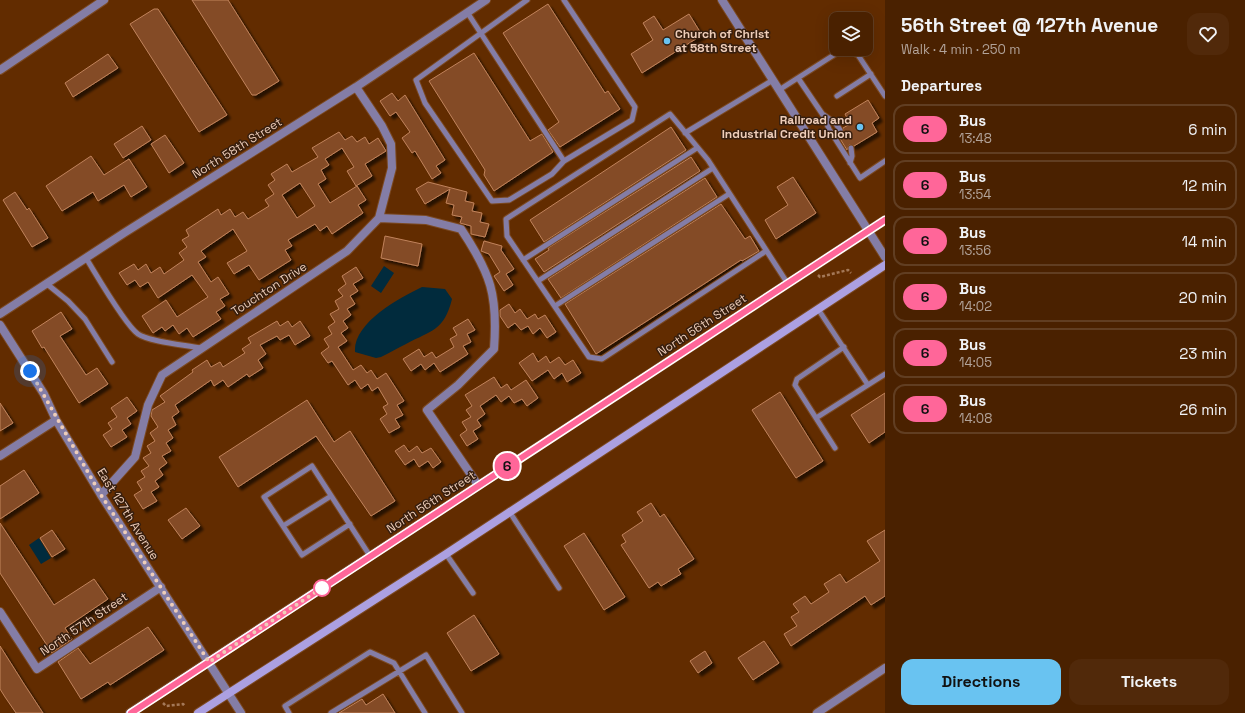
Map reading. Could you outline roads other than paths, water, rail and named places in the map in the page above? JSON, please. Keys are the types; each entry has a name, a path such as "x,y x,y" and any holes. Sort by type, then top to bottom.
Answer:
{"main road":[{"name":"North 56th Street","path":"130,713 885,220"},
{"path":"198,713 446,554 885,266"}],"street":[{"path":"0,70 104,0"},
{"name":"North 58th Street","path":"0,314 356,86 486,0"},
{"path":"722,0 885,257"},
{"name":"Touchton Drive","path":"101,495 135,457 148,405 162,375 200,348 347,252 379,218 392,168 391,144 382,126 356,86"},
{"path":"379,218 426,220 461,230 479,257 492,288 496,322 494,350 458,386 427,410 478,485"},
{"name":"East 127th Avenue","path":"0,324 44,394 56,420 101,495 241,713"},
{"path":"0,456 56,420"},
{"name":"North 57th Street","path":"0,612 37,669 161,588"},
{"path":"817,713 885,668"}],"lane":[{"path":"527,0 416,80 425,103 492,202 509,200 552,174 564,161 632,120 635,107 564,0"},
{"path":"467,12 564,161"},
{"path":"778,90 840,51 848,51 858,55 885,96"},
{"path":"837,96 871,74"},
{"path":"798,78 823,115 829,129 860,178 885,161"},
{"path":"685,133 773,80"},
{"path":"766,250 602,359 589,357 507,236 506,219 670,114 713,168 788,284"},
{"path":"823,115 836,124 840,130"},
{"path":"523,260 698,148"},
{"path":"850,164 852,156 851,148"},
{"path":"538,281 713,168"},
{"path":"555,306 729,194"},
{"path":"86,258 125,318 138,334 158,340 200,348"},
{"path":"47,284 68,301 84,319 112,362"},
{"path":"818,309 868,385"},
{"path":"835,448 795,385 797,379 844,347"},
{"path":"816,418 885,374"},
{"path":"350,524 302,555 264,497 312,466 350,524 370,556"},
{"path":"283,526 331,496"},
{"path":"510,511 559,588"},
{"path":"446,554 473,593"},
{"path":"289,713 285,706 370,652 394,663 425,713"},
{"path":"331,713 426,655 462,713"}],"water":[{"path":"384,266 394,273 381,293 371,286"},
{"path":"422,287 445,289 452,299 449,310 441,324 430,332 381,357 376,358 355,352 356,341 361,331 369,322 390,305"},
{"path":"39,538 51,558 41,564 29,545"}],"place":[{"name":"Church of Christ at 58th Street","path":"667,41"},
{"name":"Railroad and Industrial Credit Union","path":"860,127"}]}
